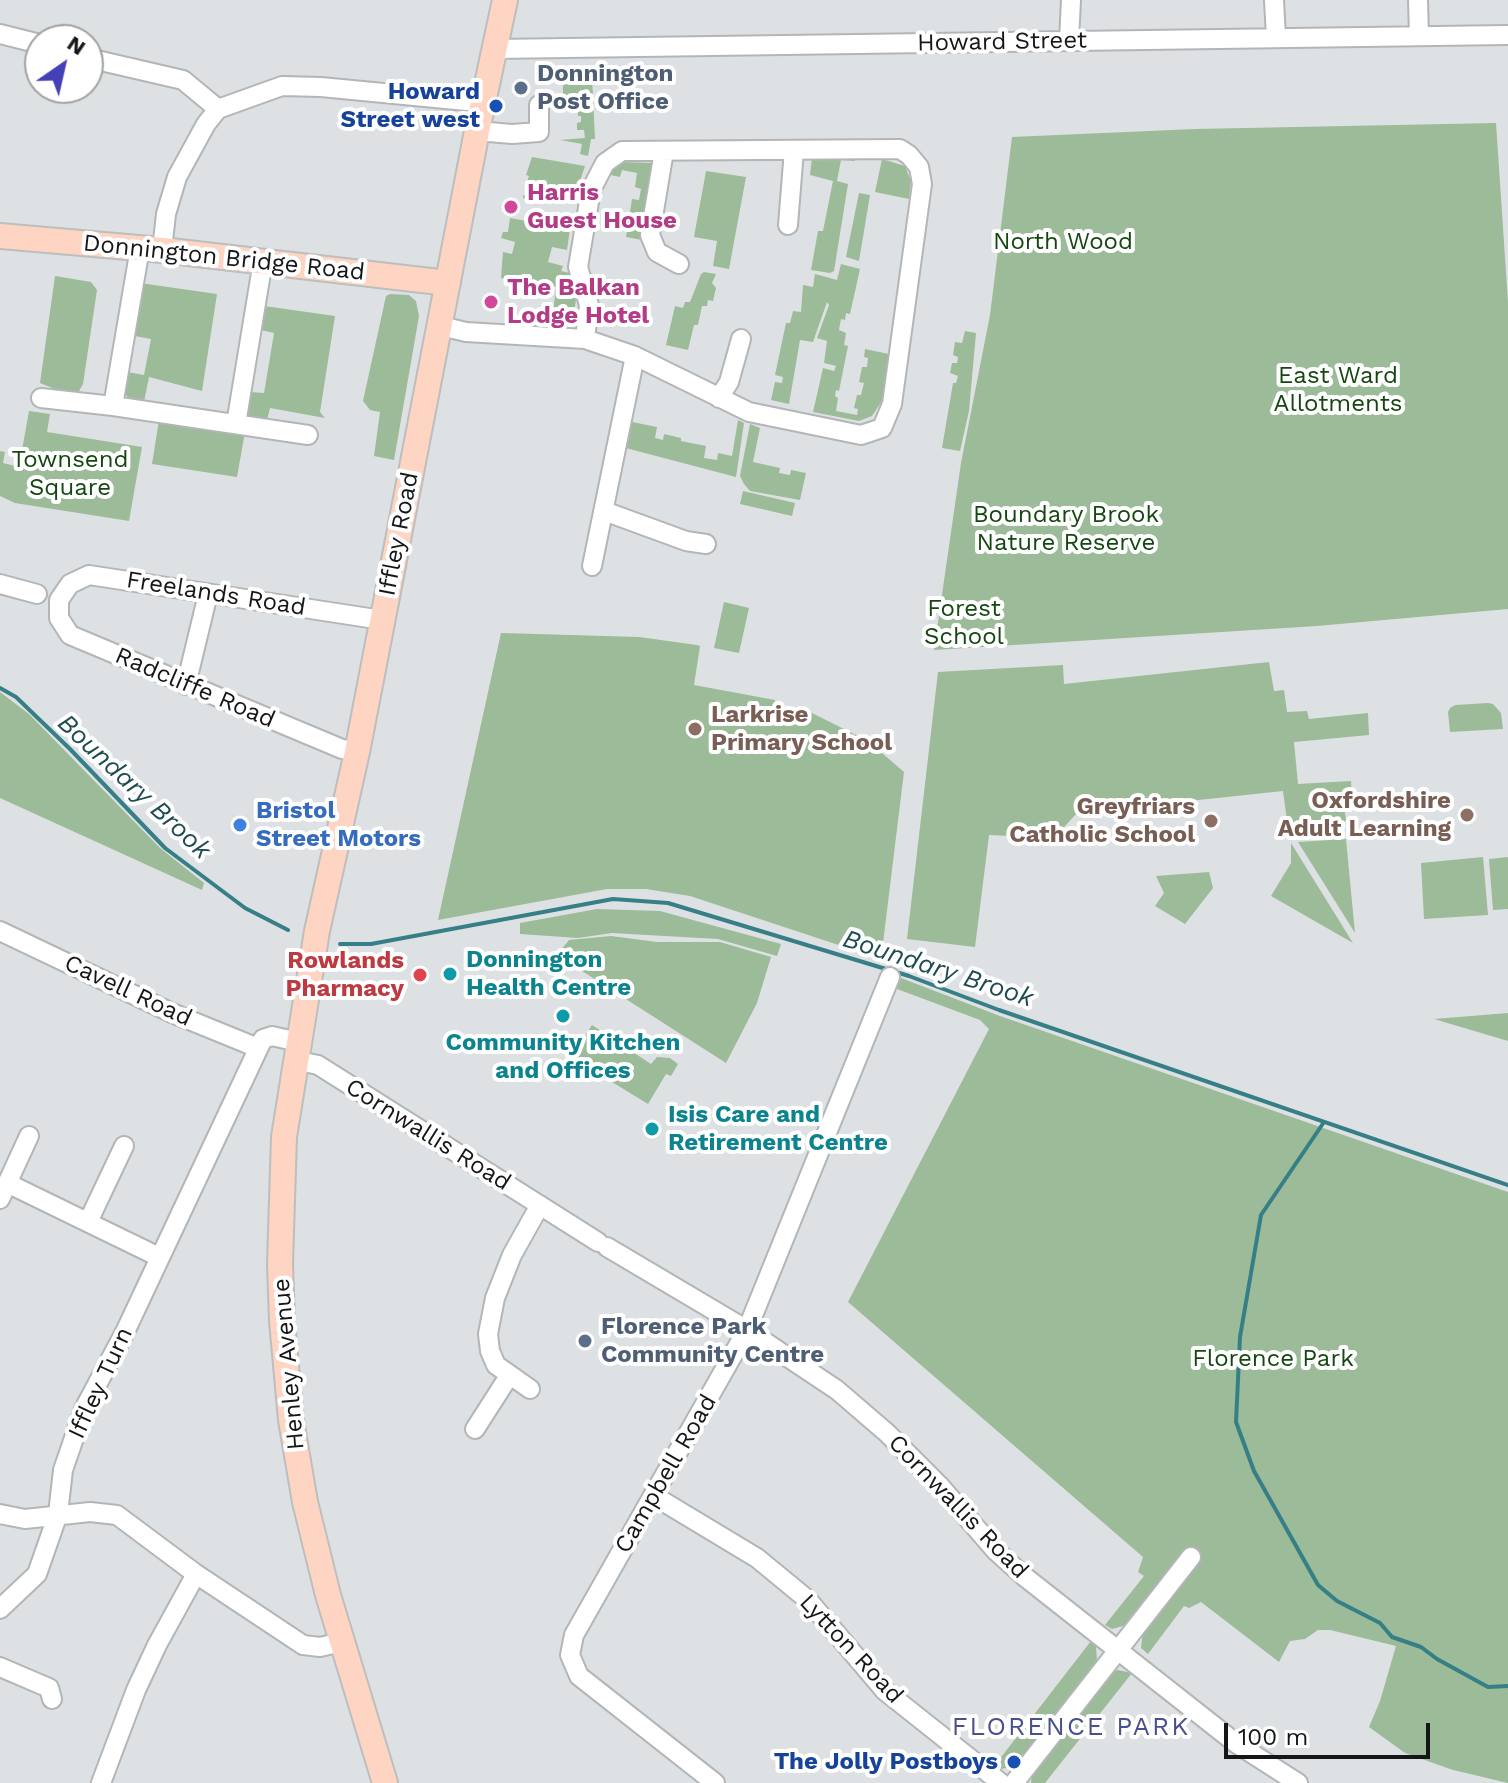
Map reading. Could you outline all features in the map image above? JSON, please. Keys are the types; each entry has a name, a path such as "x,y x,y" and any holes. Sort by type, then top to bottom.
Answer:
{"main road":[{"name":"Iffley Road","path":"316,936 357,752 505,0"},
{"name":"Donnington Bridge Road","path":"0,236 151,249 448,283"},
{"name":"Henley Avenue","path":"316,936 284,1137 281,1183 282,1321 291,1420 305,1502 342,1642 385,1783"}],"street":[{"path":"1069,41 1071,0"},
{"path":"1274,0 1276,38"},
{"path":"1418,0 1419,36"},
{"path":"0,34 24,40"},
{"name":"Howard Street","path":"495,49 1508,35"},
{"path":"104,63 183,80 218,109"},
{"path":"113,406 151,249 177,177 206,124 218,109 282,86 466,101"},
{"path":"477,131 512,134 539,132 539,105"},
{"path":"441,326 466,332 585,339 635,356 749,412 861,435 882,428 892,404 922,184 919,167 900,149 622,151 605,163 591,190 578,267 589,305 585,339"},
{"path":"788,225 794,150"},
{"path":"664,151 650,235 657,252 679,264"},
{"path":"236,424 263,261"},
{"path":"719,398 729,382 741,339"},
{"path":"592,566 635,356"},
{"path":"41,398 308,435"},
{"path":"604,511 686,541 706,544"},
{"name":"Freelands Road","path":"59,600 70,584 89,575 382,620"},
{"path":"0,584 37,594"},
{"path":"186,685 208,594"},
{"name":"Radcliffe Road","path":"59,600 59,618 70,635 342,749 357,752"},
{"name":"Cavell Road","path":"0,931 172,1013 258,1048"},
{"name":"Campbell Road","path":"715,1783 579,1676 570,1655 574,1635 747,1330 890,977"},
{"path":"258,1048 263,1039 272,1036 297,1051"},
{"name":"Iffley Turn","path":"0,1609 37,1574 58,1514 63,1470 84,1409 125,1332 258,1048"},
{"name":"Cornwallis Road","path":"297,1051 540,1205 747,1330 837,1390 887,1433 939,1485 996,1551 1237,1744 1298,1783"},
{"path":"29,1136 4,1191 88,1222 159,1257"},
{"path":"88,1222 124,1146"},
{"path":"530,1389 496,1365 488,1334 495,1298 506,1270 540,1205"},
{"path":"475,1429 509,1376"},
{"name":"Lytton Road","path":"654,1496 767,1566 808,1600 885,1691 1001,1783"},
{"path":"0,1514 25,1519 90,1512 117,1515 196,1574 303,1645 320,1647 342,1642"},
{"path":"1014,1783 1191,1557"},
{"path":"101,1783 136,1690 196,1574"},
{"path":"0,1667 49,1688 52,1699"}],"green space":[{"path":"592,75 595,139 591,139 588,156 580,154 582,144 560,140 585,138 584,130 577,130 581,116 578,116 577,98 563,97 563,76 584,76 584,80 592,80"},
{"path":"1496,123 1508,302 1508,609 1317,626 934,650 961,463 990,315 1012,137 1195,129"},
{"path":"532,157 585,166 575,196 562,193 555,204 523,198 523,195 536,197 538,185 527,182 529,176 526,175"},
{"path":"859,157 854,161 841,160 837,181 848,184 834,271 811,270 818,231 823,231 833,181 810,175 812,158"},
{"path":"882,159 905,166 911,181 909,199 875,192"},
{"path":"621,162 653,163 642,240 626,237 632,199 639,200 641,189 635,187 637,173 622,170 620,177 606,174"},
{"path":"706,171 746,177 729,269 713,266 717,241 694,237"},
{"path":"859,193 870,195 859,261 846,257"},
{"path":"510,218 570,229 567,250 552,247 548,262 563,266 561,271 570,273 576,300 573,317 552,321 556,287 501,278 503,252 512,254 515,242 501,238 503,232 508,232"},
{"path":"841,264 860,269 850,314 846,313 845,320 841,319 839,330 846,333 844,345 848,346 839,391 836,390 836,411 857,415 858,409 854,408 864,383 859,382 862,367 867,367 865,349 889,354 882,401 872,416 859,421 813,412 823,368 834,371 836,366 824,363 827,341 817,338 829,305 827,302 813,342 800,340 789,404 771,400 775,382 782,383 783,377 775,375 786,323 790,323 793,311 801,312 803,285 813,287 815,274 837,280"},
{"path":"704,272 716,274 712,283 716,288 713,301 708,300 707,306 702,306 688,350 666,345 675,306 683,308 685,302 690,302"},
{"name":"Townsend Square","path":"55,276 91,282 97,290 83,384 78,393 57,390 40,383"},
{"name":"Townsend Square","path":"140,283 217,294 202,391 149,377 144,402 134,401 124,394 122,371 144,375 151,339 129,335"},
{"path":"409,295 416,301 419,316 394,460 374,456 380,412 370,410 363,401 386,296"},
{"path":"264,306 335,316 320,412 325,418 270,408 267,420 249,420 245,414 250,392 264,393 274,333 261,330"},
{"path":"965,331 976,333 969,411 960,451 942,448 953,383 956,383 958,376 950,373 952,363 957,363 958,357 953,355 955,342 962,343"},
{"name":"Townsend Square","path":"29,411 50,414 47,432 142,447 129,521 15,503 0,496 0,451 5,452 3,463 19,467"},
{"name":"Townsend Square","path":"159,420 245,432 237,477 152,464"},
{"path":"738,420 744,423 736,477 622,447 627,421 657,427 655,438 663,440 664,434 706,446 704,458 717,460 718,453 732,456"},
{"path":"750,424 760,428 753,462 780,468 779,473 790,475 791,470 806,473 800,500 750,491 744,484 740,476"},
{"path":"743,491 795,503 792,516 740,504"},
{"path":"724,602 749,608 739,653 714,648"},
{"name":"Larkrise Primary School","path":"501,633 639,637 697,645 700,646 694,685 775,700 775,707 806,710 868,741 904,772 883,943 872,956 690,896 646,889 607,889 438,920"},
{"path":"1269,662 1274,691 1284,690 1287,712 1307,711 1309,719 1368,713 1369,735 1294,742 1298,784 1351,781 1352,798 1343,799 1346,820 1339,828 1289,835 1283,791 1077,813 1054,838 989,835 975,947 907,939 938,672 1063,665 1064,684"},
{"path":"0,692 29,714 160,848 204,883 202,890 0,798"},
{"path":"1488,703 1501,713 1503,729 1450,732 1450,708"},
{"path":"1346,839 1355,933 1298,842"},
{"path":"1291,843 1353,943 1271,896 1291,863"},
{"path":"1483,857 1488,915 1424,919 1421,863"},
{"path":"1508,857 1508,909 1493,910 1489,859"},
{"path":"1209,872 1213,888 1185,924 1155,906 1164,893 1156,876"},
{"path":"597,909 660,911 781,944 777,956 718,939 612,933 578,938 520,934 520,923"},
{"path":"611,936 657,942 720,942 771,957 757,1003 726,1063 557,955 569,940"},
{"name":"Florence Park","path":"901,978 1000,1016 1508,1192 1508,1783 1453,1770 1405,1753 1369,1727 1396,1646 1330,1630 1318,1630 1305,1639 1290,1641 1279,1662 1201,1602 1189,1608 1184,1606 1148,1654 1141,1648 1143,1631 1130,1624 1112,1629 1105,1625 1144,1576 1138,1572 1143,1557 848,1302 989,1029 980,1020 897,989"},
{"path":"1508,1013 1508,1041 1434,1019"},
{"path":"592,1025 651,1064 657,1057 670,1058 678,1064 671,1076 666,1074 648,1104 571,1057"},
{"path":"1091,1641 1096,1646 1097,1662 1016,1766 1001,1769 995,1765"},
{"path":"1118,1670 1132,1673 1045,1783 1031,1783 1032,1774 1110,1673"}],"waterway":[{"name":"Boundary Brook","path":"0,688 16,697 70,749 165,848 245,908 288,930"},
{"name":"Boundary Brook","path":"340,944 371,944 613,899 668,903 909,976 999,1010 1508,1185"},
{"path":"1324,1122 1261,1215 1240,1337 1236,1422 1254,1471 1318,1585 1337,1601 1380,1623 1392,1637 1421,1647 1488,1687 1508,1686"}],"place":[{"name":"Donnington Post Office","path":"521,88"},
{"name":"Howard Street west","path":"496,106"},
{"name":"Harris Guest House","path":"511,207"},
{"name":"The Balkan Lodge Hotel","path":"491,302"},
{"name":"Larkrise Primary School","path":"695,729"},
{"name":"Oxfordshire Adult Learning","path":"1467,815"},
{"name":"Greyfriars Catholic School","path":"1211,821"},
{"name":"Bristol Street Motors","path":"240,825"},
{"name":"Donnington Health Centre","path":"450,974"},
{"name":"Rowlands Pharmacy","path":"420,975"},
{"name":"Community Kitchen and Offices","path":"563,1016"},
{"name":"Isis Care and Retirement Centre","path":"652,1129"},
{"name":"Florence Park Community Centre","path":"585,1341"},
{"name":"The Jolly Postboys","path":"1014,1762"}],"district":[{"name":"FLORENCE PARK","path":"1071,1727"}],"park label":[{"name":"North Wood","path":"1063,242"},
{"name":"East Ward Allotments","path":"1338,390"},
{"name":"Boundary Brook Nature Reserve","path":"1066,529"},
{"name":"Forest School","path":"964,623"}]}
